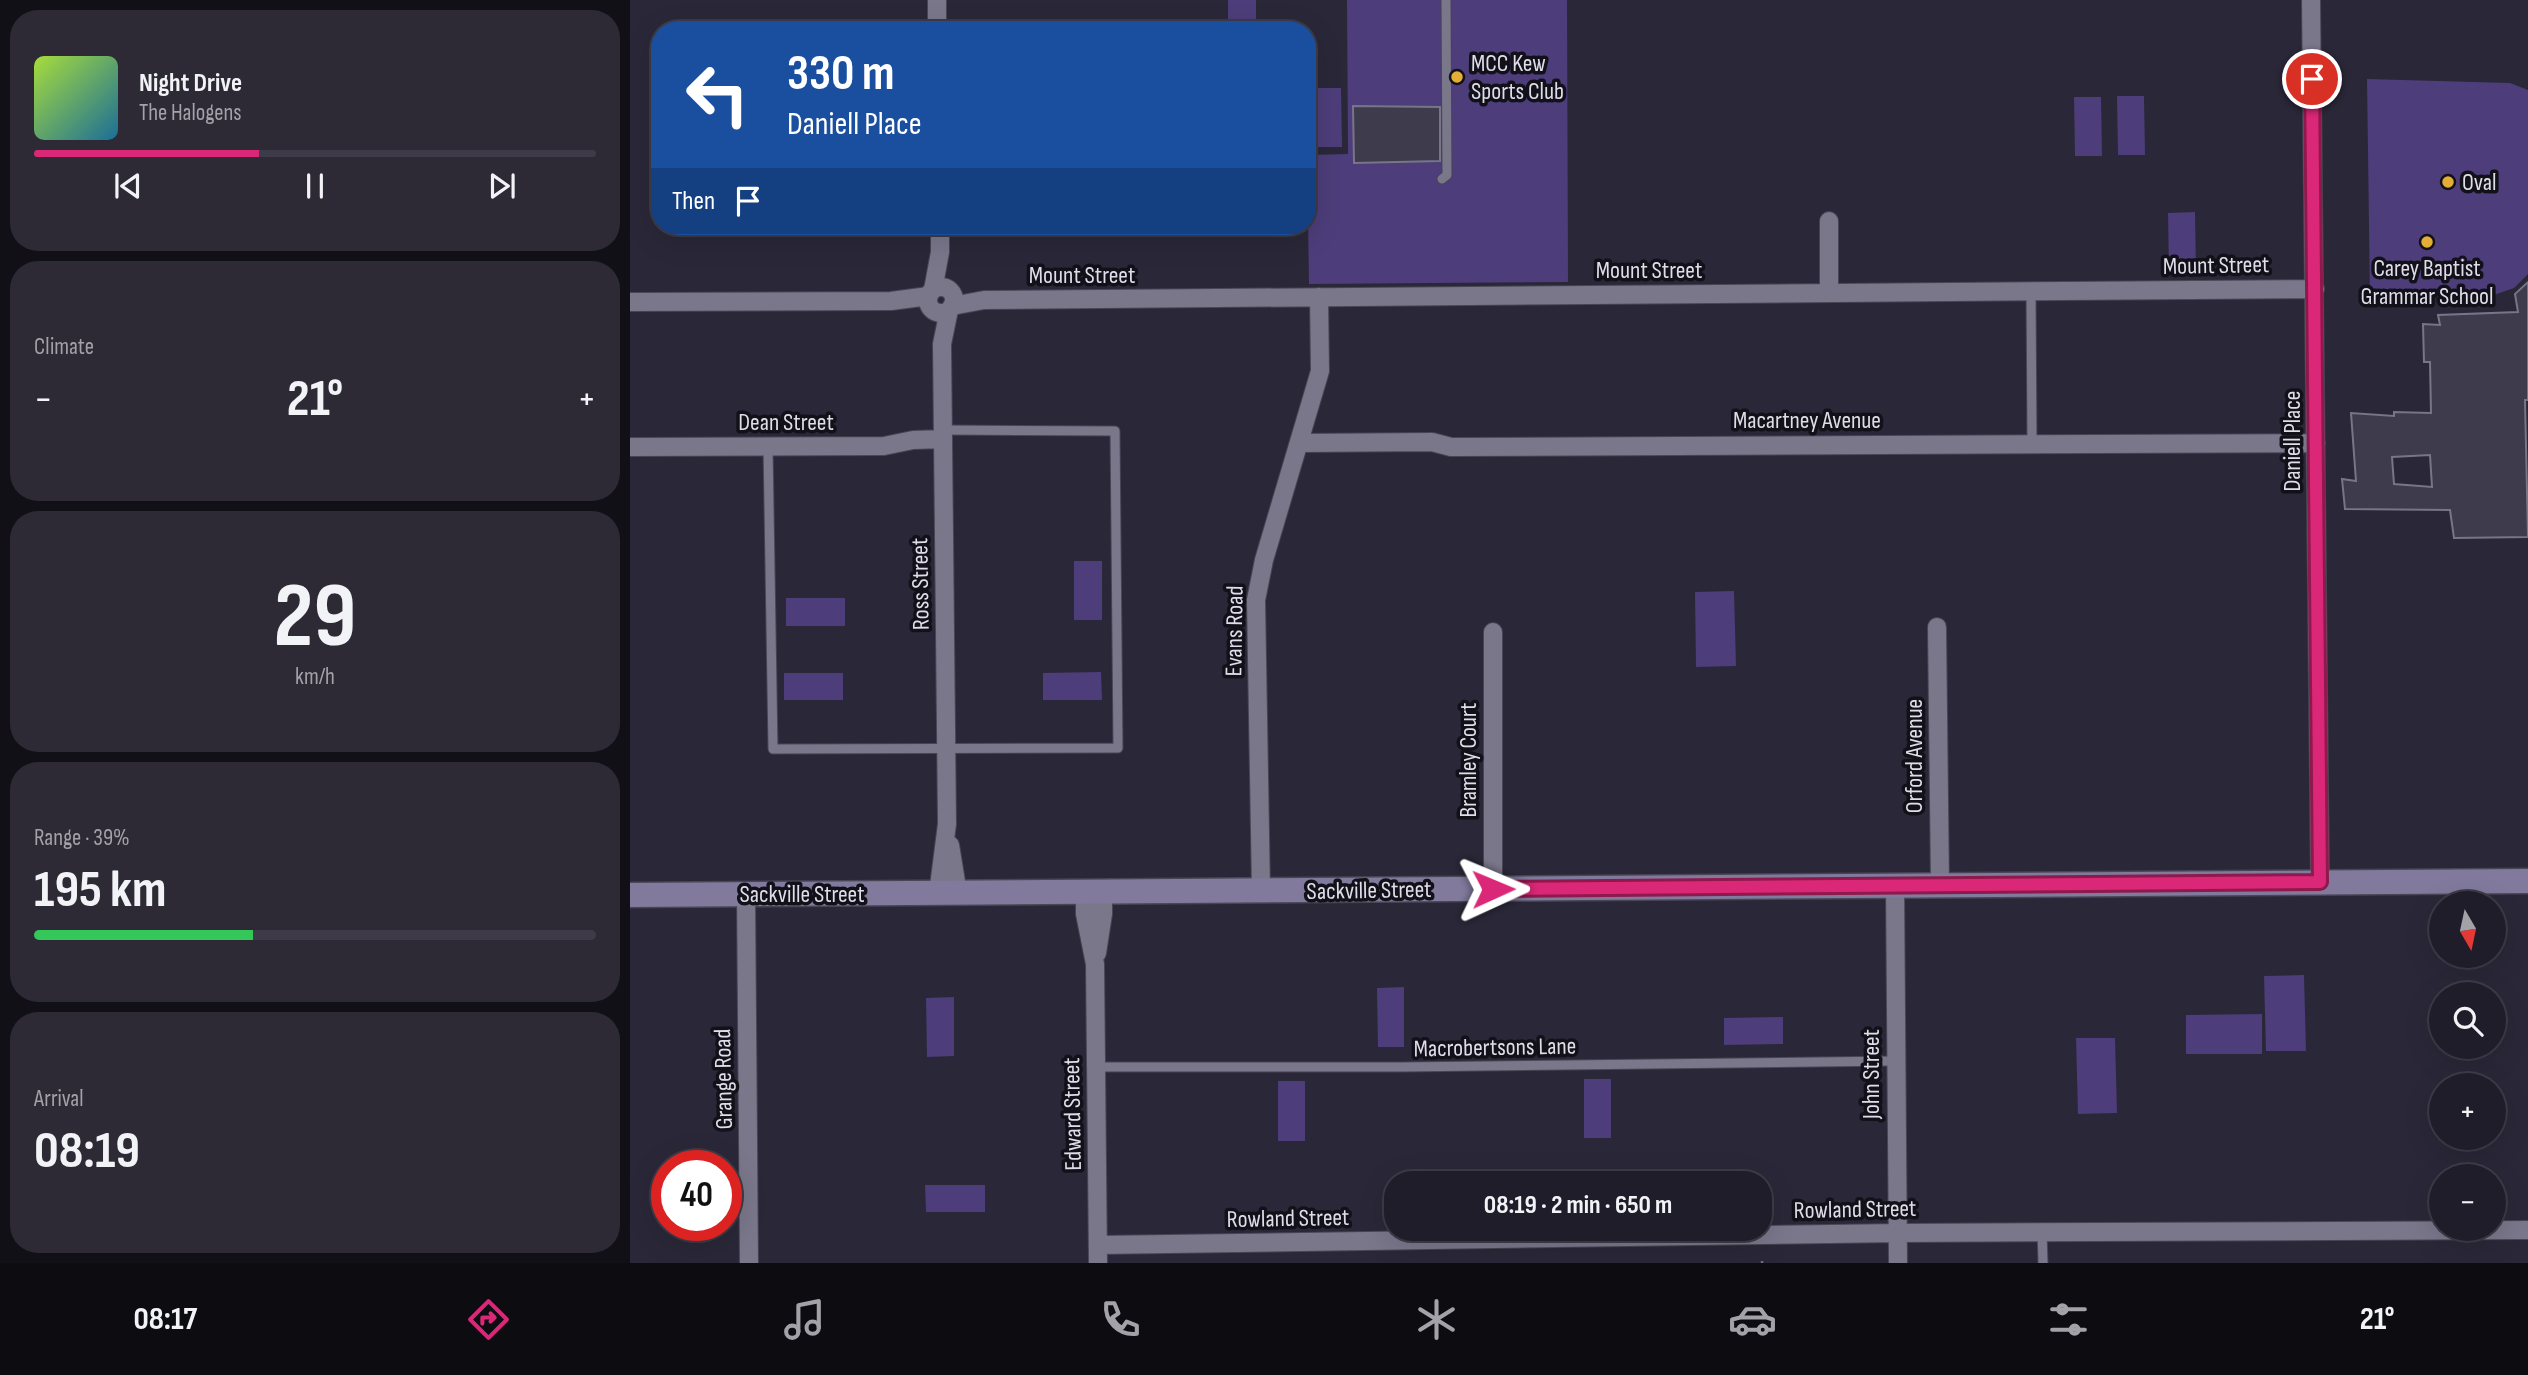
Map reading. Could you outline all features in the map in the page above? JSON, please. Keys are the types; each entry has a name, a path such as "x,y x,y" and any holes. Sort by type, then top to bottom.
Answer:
{"street":[{"path":"937,0 937,21"},
{"name":"Daniell Place","path":"2311,0 2320,882"},
{"path":"1829,221 1829,293"},
{"name":"Ross Street","path":"940,235 948,894"},
{"name":"Mount Street","path":"630,302 2315,289"},
{"name":"Evans Road","path":"1261,891 1256,600 1264,560 1321,368 1319,298"},
{"name":"Dean Street","path":"630,447 884,446 943,435"},
{"name":"Macartney Avenue","path":"1299,443 1432,442 1451,447 2316,443"},
{"name":"Orford Avenue","path":"1937,627 1940,885"},
{"name":"Bramley Court","path":"1493,632 1493,889"},
{"name":"Sackville Street","path":"630,895 1094,894 2528,881"},
{"name":"John Street","path":"1895,885 1898,1263"},
{"name":"Grange Road","path":"746,894 749,1263"},
{"name":"Edward Street","path":"1094,894 1103,914 1095,964 1098,1254"},
{"name":"Rowland Street","path":"1098,1254 1898,1233 2528,1230"}],"lane":[{"path":"1442,178 1447,175 1446,0"},
{"path":"2031,293 2032,444"},
{"path":"768,447 773,749 1118,748 1115,430 943,435"},
{"name":"Macrobertsons Lane","path":"1096,1067 1402,1068 1895,1060"},
{"path":"2042,1231 2043,1263"}],"shaded area":[{"path":"1228,0 1256,0 1256,21 1228,21"},
{"name":"MCC Kew Sports Club","path":"1347,0 1567,0 1568,282 1309,284 1308,235 1316,235 1316,155 1348,154"},
{"name":"Oval","path":"2367,79 2510,83 2528,90 2528,274 2514,288 2491,296 2370,298"},
{"path":"1316,88 1341,88 1342,147 1316,147"},
{"path":"2117,96 2144,96 2145,155 2118,155"},
{"path":"2074,97 2101,97 2102,156 2075,156"},
{"path":"2195,212 2196,271 2169,272 2168,213"},
{"path":"1074,561 1102,561 1102,620 1074,620"},
{"path":"1734,591 1736,666 1696,667 1695,592"},
{"path":"786,598 845,598 845,626 786,626"},
{"path":"1101,672 1102,700 1043,700 1043,673"},
{"path":"784,673 843,673 843,700 784,700"},
{"path":"2304,975 2306,1051 2266,1051 2264,976"},
{"path":"1404,987 1404,1047 1378,1047 1377,988"},
{"path":"954,997 954,1056 927,1057 926,998"},
{"path":"2262,1014 2262,1054 2186,1054 2186,1015"},
{"path":"1783,1017 1783,1044 1724,1045 1724,1018"},
{"path":"2076,1038 2115,1038 2117,1113 2078,1114"},
{"path":"1584,1079 1611,1079 1611,1138 1584,1138"},
{"path":"1278,1081 1305,1081 1305,1141 1278,1141"},
{"path":"925,1185 985,1185 985,1212 926,1212"}],"building":[{"path":"1353,106 1440,107 1440,161 1354,163"},
{"path":"2528,282 2528,400 2525,400 2528,537 2454,538 2450,510 2345,509 2342,479 2356,481 2351,413 2394,416 2394,412 2431,413 2430,362 2424,362 2423,324 2440,325 2438,315 2518,312 2515,294","holes":["2430,455 2432,487 2394,484 2392,457"]}],"place":[{"name":"MCC Kew Sports Club","path":"1457,77"},
{"name":"Oval","path":"2448,182"},
{"name":"Carey Baptist Grammar School","path":"2427,242"}],"route":[{"path":"1493,889 2320,882 2312,79"}]}
